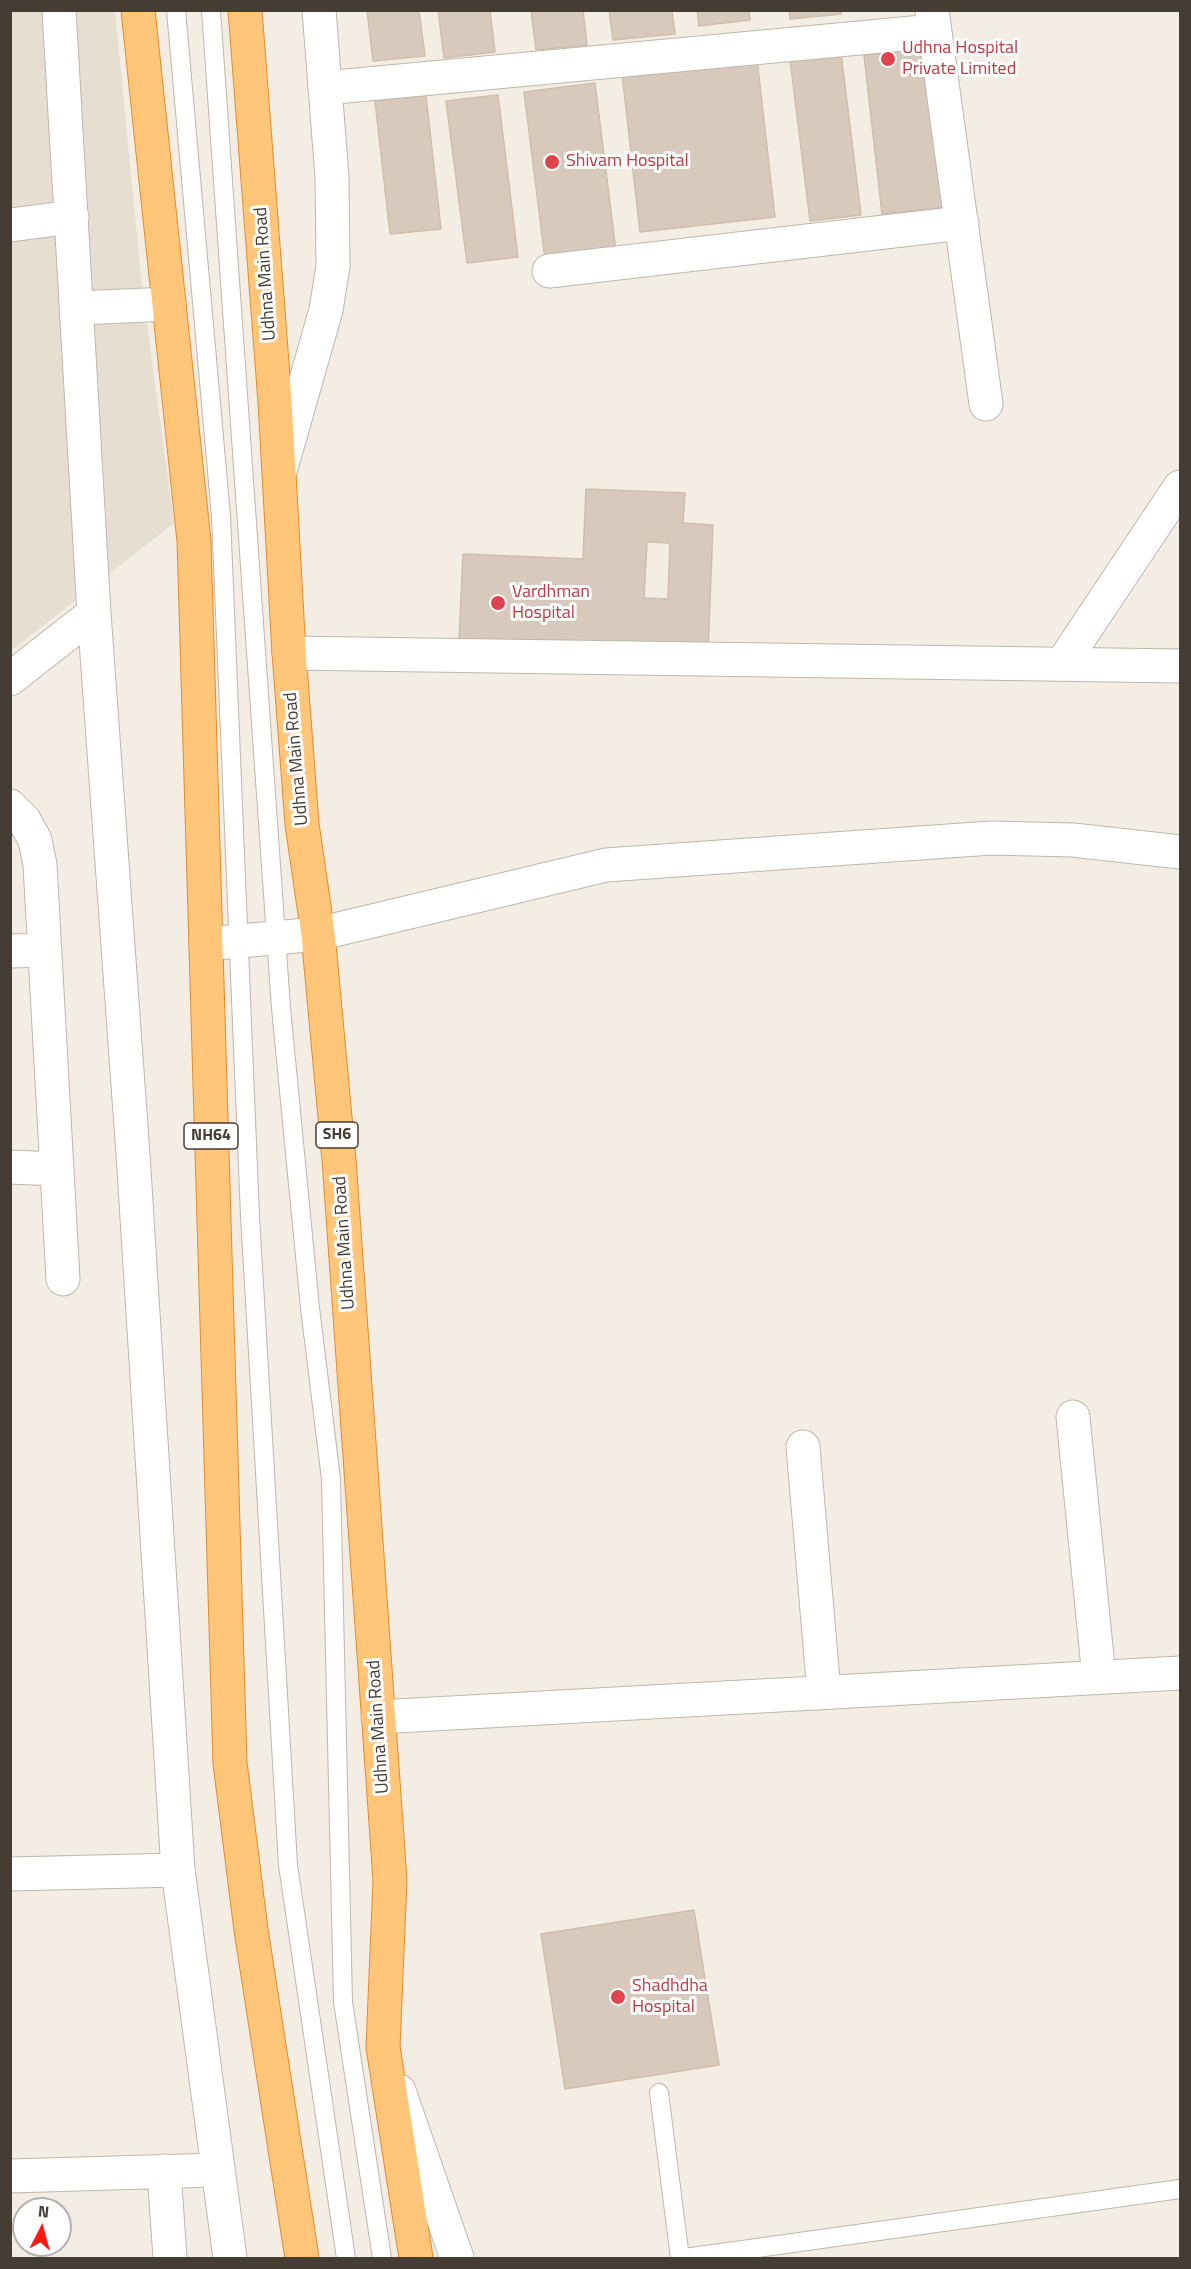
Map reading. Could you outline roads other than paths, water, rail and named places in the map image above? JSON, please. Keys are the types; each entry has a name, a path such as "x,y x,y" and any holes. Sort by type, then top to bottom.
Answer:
{"highway":[{"name":"NH64","path":"138,10 194,541 230,1763 251,1930 302,2259"},
{"name":"Udhna Main Road","path":"246,10 280,472 289,653 302,824 318,934 339,1160 391,1906 383,2047 416,2259"}],"street":[{"path":"59,10 94,613 133,1154 178,1870 230,2259"},
{"path":"280,472 326,310 333,266 332,177 319,10"},
{"path":"325,88 933,21 986,404"},
{"path":"10,225 72,217"},
{"path":"549,271 962,223"},
{"path":"78,308 169,304"},
{"path":"1062,664 1180,487"},
{"path":"10,678 94,613"},
{"path":"289,653 1180,666"},
{"path":"10,806 24,820 35,840 40,865 63,1279"},
{"path":"206,944 239,943 318,934 606,865 991,838 1073,840 1180,852"},
{"path":"10,951 45,951"},
{"path":"10,1167 57,1169"},
{"path":"1073,1417 1099,1677"},
{"path":"803,1447 824,1692"},
{"path":"378,1717 1180,1673"},
{"path":"10,1874 178,1870"},
{"path":"383,2047 457,2259"},
{"path":"10,2176 217,2170"},
{"path":"164,2171 170,2259"}],"lane":[{"path":"176,10 221,516 250,1216 288,1865 346,2259"},
{"path":"211,10 276,939 310,1308 333,1499 343,2002 382,2259"},
{"path":"659,2093 680,2259"},
{"path":"685,2259 1180,2188"}],"place":[{"name":"Udhna Hospital Private Limited","path":"888,59"},
{"name":"Shivam Hospital","path":"552,162"},
{"name":"Vardhman Hospital","path":"498,603"},
{"name":"Shadhdha Hospital","path":"618,1997"}]}
